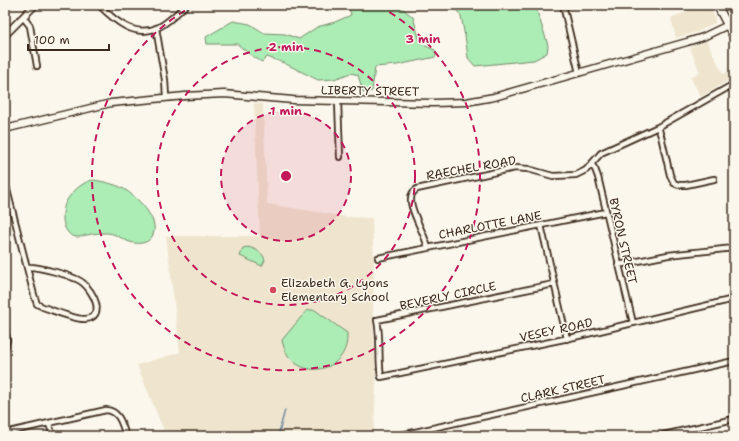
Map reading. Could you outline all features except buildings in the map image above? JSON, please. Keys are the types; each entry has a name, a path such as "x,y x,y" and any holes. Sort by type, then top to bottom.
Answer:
{"main road":[{"path":"5,35 35,5"},
{"path":"717,5 734,37"},
{"name":"LIBERTY STREET","path":"5,129 104,104 166,97 224,94 278,100 434,103 466,102 494,97 687,42 703,37 728,25"}],"street":[{"path":"99,5 112,18 126,27 142,31 156,28 165,23 186,5"},
{"path":"563,5 579,73"},
{"path":"23,17 30,26 37,66"},
{"path":"156,28 166,97"},
{"name":"RAECHEL ROAD","path":"428,248 411,204 412,195 417,189 515,168 528,169 553,176 572,176 583,172 602,153 658,127 734,84"},
{"path":"338,101 340,157"},
{"path":"658,127 671,178 674,183 686,185 714,179"},
{"name":"BYRON STREET","path":"591,164 598,177 633,323"},
{"path":"5,182 35,299 39,306 82,319 89,318 95,312 97,306 95,299 87,287 80,281 36,267 27,267"},
{"name":"CHARLOTTE LANE","path":"378,258 606,212"},
{"path":"541,225 567,339"},
{"path":"618,265 675,254 734,248"},
{"name":"BEVERLY CIRCLE","path":"381,377 380,335 377,320 554,284"},
{"name":"VESEY ROAD","path":"381,377 567,339 734,299"},
{"path":"5,328 7,340 5,349"},
{"name":"CLARK STREET","path":"400,436 734,361"},
{"path":"5,433 109,410 118,416 126,436"},
{"path":"662,436 734,419"},
{"path":"49,424 53,436"}],"shaded area":[{"path":"703,5 709,5 715,18 715,23 697,32 676,38 671,18"},
{"path":"707,41 723,74 734,68 734,77 701,97 690,77 700,73 690,47"},
{"name":"Elizabeth G. Lyons Elementary School","path":"254,103 263,104 267,204 347,217 372,218 374,264 373,316 376,382 374,436 166,436 137,365 180,352 166,236 260,236"}],"green space":[{"path":"398,5 413,17 421,44 435,50 436,57 397,65 375,67 372,91 363,92 358,75 351,73 334,79 318,80 284,63 267,57 262,62 237,44 207,44 206,37 233,21 250,24 264,33 285,34 299,39 317,27 335,22 351,15 349,6"},
{"path":"453,5 535,5 548,45 547,53 534,60 475,66 468,58 461,16"},
{"path":"93,180 101,181 124,189 143,205 154,225 154,232 148,241 143,243 131,242 108,233 78,237 72,236 68,233 65,228 63,217 63,210 67,200 78,188"},
{"path":"248,247 261,253 264,257 265,260 262,266 240,256 243,248"},
{"path":"307,310 315,310 347,333 345,347 339,358 330,366 319,369 307,368 296,364 287,354 282,340"}],"waterway":[{"path":"278,436 285,410"}],"place":[{"name":"Elizabeth G. Lyons Elementary School","path":"273,290"}]}
